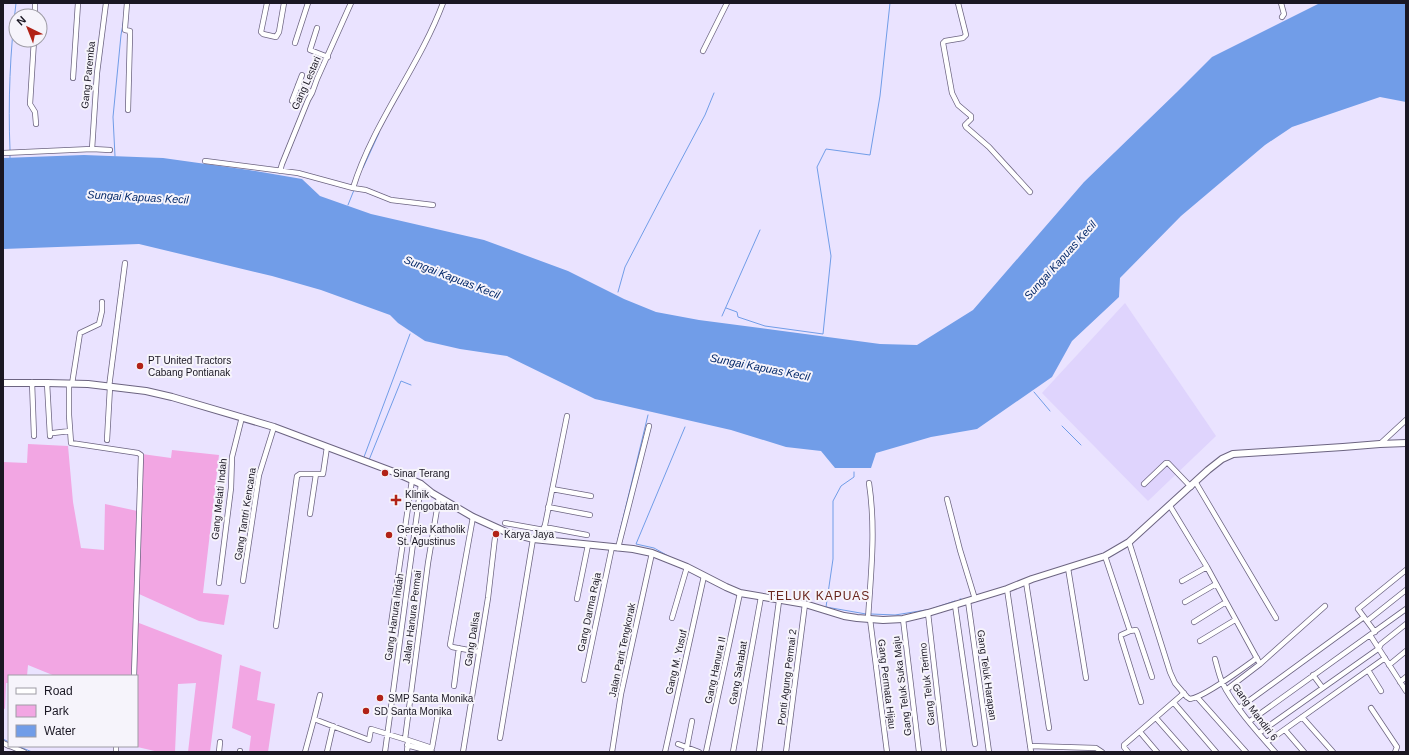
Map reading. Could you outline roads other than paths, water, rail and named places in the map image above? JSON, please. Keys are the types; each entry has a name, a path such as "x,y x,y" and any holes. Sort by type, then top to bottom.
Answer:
{"main road":[{"path":"3,383 47,382 109,387 156,393 274,427 412,480 473,517 496,529 513,535 533,540 615,547 652,553 687,567 740,592 805,604 844,616 869,619 903,619 928,613 1007,589 1105,556 1129,542 1222,459 1233,454 1406,443"}],"street":[{"path":"73,78 78,3"},
{"name":"Gang Paremba","path":"92,149 97,73 106,3"},
{"path":"127,3 125,29 130,31 128,110"},
{"path":"266,3 262,32 263,34 276,37 279,32 284,3"},
{"path":"295,43 308,3"},
{"name":"Gang Lestari","path":"280,171 308,100 351,3"},
{"path":"353,188 362,164 385,116 430,35 443,3"},
{"path":"703,51 727,3"},
{"path":"958,3 966,35 963,38 945,41 943,43 952,93 958,105 971,116 971,119 966,127 989,148 1030,192"},
{"path":"1281,3 1284,14 1282,17"},
{"path":"317,28 310,50 328,57"},
{"path":"34,48 30,105 35,112 36,124"},
{"path":"292,101 302,76"},
{"path":"298,85 312,93"},
{"path":"3,153 92,149 110,150"},
{"path":"205,161 298,173 353,188 366,190 391,200 433,205"},
{"path":"107,440 109,387 125,263"},
{"path":"102,302 99,324 80,333 71,384 71,443 138,453 141,455 134,675"},
{"path":"32,382 34,436"},
{"path":"47,382 52,434 70,430"},
{"path":"542,540 567,416"},
{"name":"Gang Melati Indah","path":"219,583 232,457 242,417"},
{"path":"1380,444 1406,420"},
{"name":"Gang Darma Raja","path":"584,680 615,547 649,426"},
{"name":"Gang Tantri Kencana","path":"243,581 259,475 274,427"},
{"path":"276,626 297,476 299,474 322,475 324,473 327,447"},
{"path":"1144,484 1168,462 1193,485 1276,618"},
{"path":"310,514 316,474"},
{"path":"391,624 412,480"},
{"name":"Gang Permata Hijau","path":"869,483 873,533 869,619 886,752"},
{"name":"Gang Hanura Indah","path":"385,752 420,484"},
{"path":"552,489 591,496"},
{"name":"Jalan Hanura Permai","path":"407,752 428,563 439,497"},
{"path":"948,499 960,550 975,599"},
{"path":"1170,506 1207,567 1260,664"},
{"path":"548,507 590,515"},
{"path":"473,517 450,645 452,647 479,652"},
{"path":"505,523 587,535"},
{"name":"Gang Dalisa","path":"464,752 488,598 496,529"},
{"path":"500,738 533,540"},
{"path":"1129,542 1170,672 1175,683 1184,694 1190,699 1197,697 1257,658"},
{"path":"577,599 588,545"},
{"name":"Jalan Parit Tengkorak","path":"612,752 621,694 652,553"},
{"path":"1105,556 1130,631"},
{"path":"672,618 687,567"},
{"path":"1182,581 1207,567"},
{"path":"1068,568 1086,678"},
{"path":"1375,632 1358,608 1406,570"},
{"name":"Gang M. Yusuf","path":"665,752 704,576"},
{"path":"1026,582 1049,728"},
{"path":"1185,602 1216,584"},
{"path":"1007,589 1031,752"},
{"path":"1239,708 1406,590"},
{"name":"Gang Hanura II","path":"706,752 740,592"},
{"name":"Gang Sahabat","path":"733,752 761,597"},
{"path":"759,752 779,600"},
{"name":"Gang Teluk Harapan","path":"968,601 989,752"},
{"path":"1194,622 1226,602"},
{"name":"Ponti Agung Permai 2","path":"786,752 805,604"},
{"path":"955,605 976,744"},
{"path":"1226,690 1260,664 1325,606"},
{"path":"1250,721 1406,609"},
{"name":"Gang Teluk Terimo","path":"928,613 944,752"},
{"name":"Gang Teluk Suka Maju","path":"903,619 919,752"},
{"path":"1200,641 1235,620"},
{"path":"1259,733 1378,648 1406,624"},
{"path":"1141,702 1121,638 1122,635 1136,630 1152,677"},
{"path":"1370,635 1406,691"},
{"path":"454,686 459,648"},
{"path":"1389,665 1406,651"},
{"path":"1267,742 1385,658"},
{"name":"Gang Mandiri 6","path":"1215,659 1226,690 1275,752"},
{"path":"1368,670 1381,691"},
{"path":"1313,675 1322,687"},
{"path":"1400,682 1406,677"},
{"path":"1128,752 1124,745 1184,694"},
{"path":"305,752 320,695"},
{"path":"1197,697 1246,752"},
{"path":"1174,703 1216,752"},
{"path":"1371,708 1397,747 1395,752"},
{"path":"407,742 432,748 438,714"},
{"path":"1302,716 1334,752"},
{"path":"1156,718 1186,752"},
{"path":"314,719 369,740 371,729 387,733 432,752"},
{"path":"686,750 692,721"},
{"path":"327,752 333,726"},
{"path":"1285,730 1304,752"},
{"path":"1140,732 1158,752"},
{"path":"219,752 220,742"},
{"path":"678,744 686,750 699,752"},
{"path":"1030,746 1052,746 1072,750 1099,749 1102,752"},
{"path":"1052,746 1052,752"},
{"path":"12,747 24,752"}],"water":[{"name":"Sungai Kapuas Kecil","path":"1320,3 1406,3 1406,102 1380,97 1292,127 1265,145 1181,216 1120,278 1119,297 1072,341 1052,377 977,429 931,437 876,453 871,468 835,468 821,451 786,447 731,430 595,399 507,356 460,349 425,341 398,323 390,315 321,290 272,276 139,244 3,249 3,158 84,155 163,158 302,179 320,196 371,214 484,240 568,271 624,299 656,312 699,320 880,344 917,345 973,310 1084,182 1212,57"}],"waterway":[{"path":"10,150 10,76 16,3"},
{"path":"726,308 737,312 738,317 765,326 823,334 831,256 817,167 826,149 870,155 880,96 890,3"},
{"path":"115,156 113,117 124,18"},
{"path":"618,292 625,267 705,115 714,93"},
{"path":"363,168 379,133"},
{"path":"348,205 354,190"},
{"path":"722,316 760,230"},
{"path":"364,457 410,334"},
{"path":"369,460 401,381 411,385"},
{"path":"1034,392 1050,411"},
{"path":"618,539 648,415"},
{"path":"1062,426 1081,445"},
{"path":"670,557 654,548 636,544 685,427"},
{"path":"854,472 854,477 841,486 833,501 833,559 826,607 866,614"},
{"path":"931,609 955,601"},
{"path":"871,614 895,615 926,610"},
{"path":"3,739 8,742"},
{"path":"20,747 32,752"}],"place":[{"name":"PT United Tractors Cabang Pontianak","path":"140,366"},
{"name":"Sinar Terang","path":"385,473"},
{"name":"Klinik Pengobatan","path":"396,500"},
{"name":"Karya Jaya","path":"496,534"},
{"name":"Gereja Katholik St. Agustinus","path":"389,535"},
{"name":"SMP Santa Monika","path":"380,698"},
{"name":"SD Santa Monika","path":"366,711"}],"district":[{"name":"TELUK KAPUAS","path":"819,596"}]}
